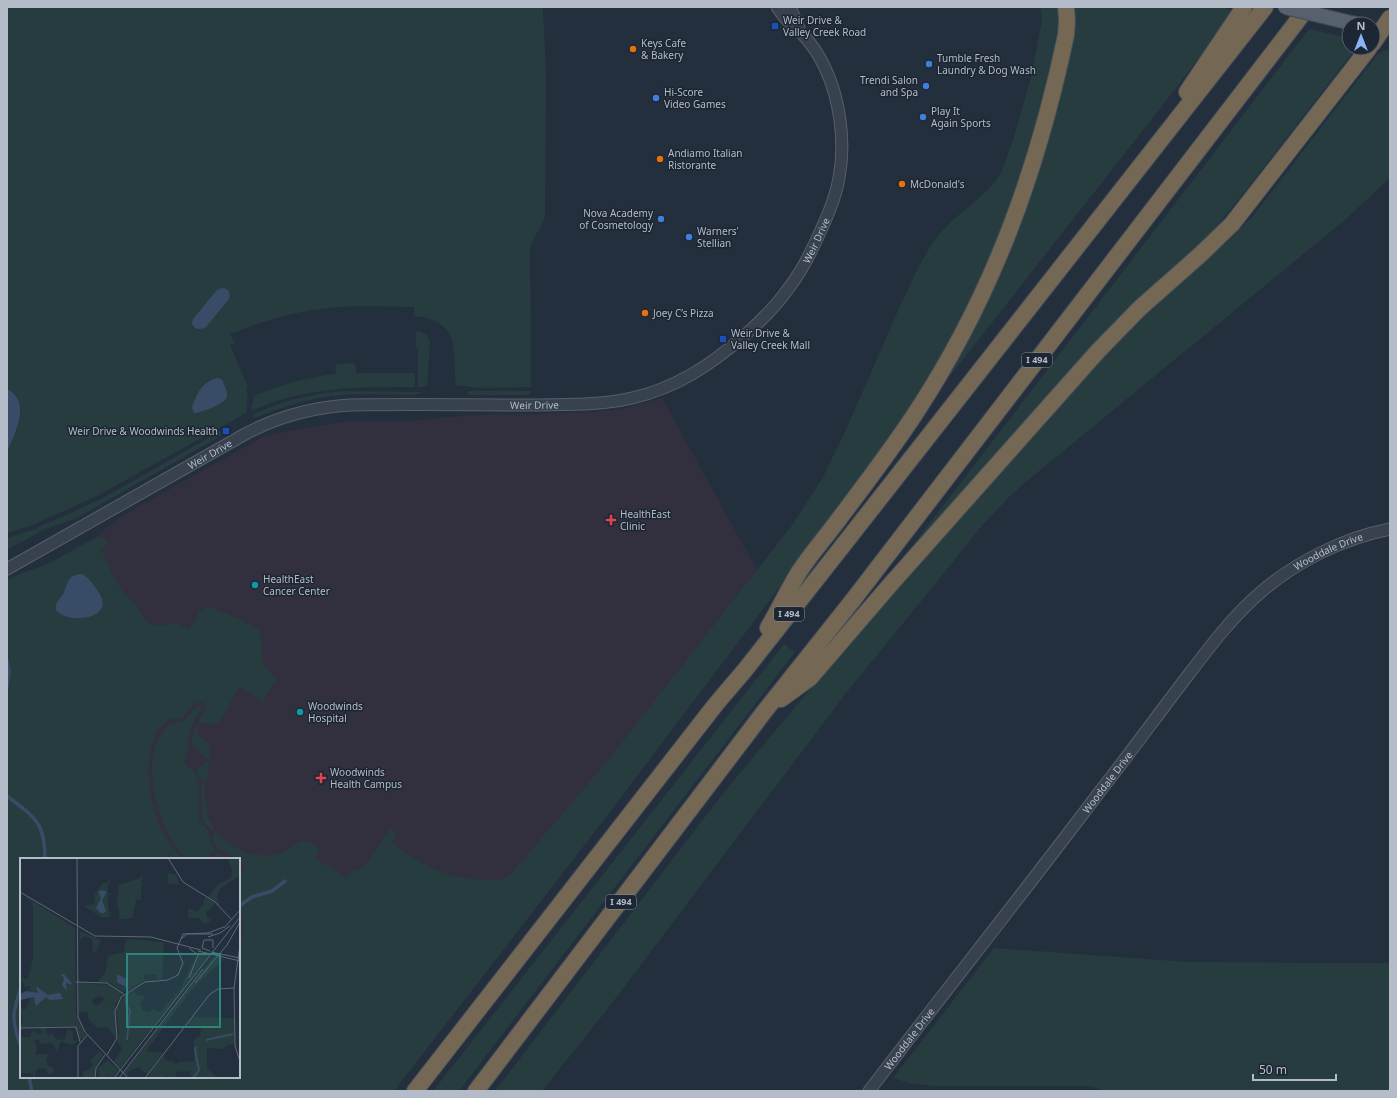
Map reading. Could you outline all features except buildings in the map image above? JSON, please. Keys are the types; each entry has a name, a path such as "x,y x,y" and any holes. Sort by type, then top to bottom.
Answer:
{"highway":[{"path":"745,670 800,571 884,459 914,415 954,350 976,308 1006,242 1034,161 1066,35 1066,7"},
{"path":"1113,201 1244,7"},
{"name":"I 494","path":"415,1091 716,704 745,670 1265,7"},
{"name":"I 494","path":"476,1091 764,712 858,594 1308,7"},
{"path":"764,712 810,678 1072,379 1140,308 1201,254 1232,224 1363,56"}],"main road":[{"path":"1285,7 1341,20"}],"street":[{"name":"Weir Drive","path":"7,569 240,437 263,425 288,416 319,408 350,405 538,405 613,402 638,397 665,388 708,365 757,324 773,308 800,272 814,246 829,212 836,192 841,170 842,137 838,109 833,90 824,67 812,45 803,34 787,20 777,7"},
{"name":"Weir Drive","path":"790,7 803,34"},
{"name":"Wooddale Drive","path":"869,1091 993,932 1169,699 1228,625 1262,592 1282,576 1304,562 1343,543 1390,529"}],"shaded area":[{"name":"Woodwinds Health Campus","path":"662,398 772,597 603,821 394,1091 7,1091 7,580 52,562 96,537 120,517 264,436 340,422 412,421 470,415 603,411 626,408"}],"green space":[{"path":"7,7 543,7 546,75 545,215 530,248 531,387 480,388 456,385 455,357 452,339 441,325 432,320 414,316 414,307 339,307 303,312 278,318 230,334 235,343 230,345 248,387 246,390 248,396 246,413 99,495 33,525 7,533 7,452 17,429 21,409 12,392 7,389"},
{"path":"1040,7 1060,7 1061,19 1051,74 1008,221 938,369 865,474 603,821 394,1091 7,1091 7,580 46,565 93,539 100,537 107,541 106,545 100,548 111,572 121,589 136,604 143,618 151,624 161,625 172,623 182,625 188,629 196,619 199,612 207,606 237,618 260,630 263,665 278,679 262,701 240,686 219,722 211,725 200,722 196,734 209,744 211,751 210,759 205,758 200,751 193,748 192,741 193,734 204,710 204,702 196,703 181,718 170,719 161,726 151,747 149,759 149,785 153,806 168,842 183,858 20,858 20,1078 240,1078 240,940 243,933 240,915 240,872 243,870 244,865 240,858 224,852 215,844 212,838 216,831 222,838 238,849 256,855 275,855 284,852 295,844 307,841 319,849 315,858 346,878 351,871 360,869 365,865 391,828 397,835 392,842 413,858 447,874 472,879 496,880 502,879 511,874 608,760 793,524 822,479 845,432 900,306 930,247 940,233 952,221 989,189 1002,171 1013,140 1031,77 1042,20"},
{"path":"1072,7 1219,7 1235,11 950,376 946,373 984,304"},
{"path":"1309,29 1341,36 1341,56 1350,56 1220,222 917,548 913,545"},
{"path":"1387,49 1390,52 1390,178 1346,219 1009,497 980,528 850,688 606,1011 542,1091 495,1091 721,796 820,677 1105,349 1229,240 1253,216 1376,56 1381,56 1381,53"},
{"path":"419,331 427,335 430,342 427,385 423,387 418,387 418,348 416,348 416,332"},
{"path":"355,363 356,373 415,373 415,387 372,387 312,392 272,403 251,411 254,396 294,382 336,374 335,366 338,364"},
{"path":"344,391 423,392 414,395 362,394 331,396 292,405 254,418 253,415 275,405 297,398"},
{"path":"468,391 531,391 526,395 469,395"},
{"path":"224,429 226,433 75,519 45,529 7,550 7,538 35,529 103,498"},
{"path":"784,644 795,652 459,1091 433,1091"},
{"path":"201,705 201,709 189,732 188,750 184,759 186,765 195,772 198,784 199,820 209,832 210,842 216,850 209,854 209,857 212,858 187,858 180,852 166,829 160,814 153,781 152,765 155,749 160,735 170,724 184,721 193,710"},
{"path":"204,762 209,763 206,783 199,778 197,774 197,770"},
{"path":"202,784 205,786 207,814 215,829 212,831 202,818"},
{"path":"217,852 226,858 214,858"},
{"path":"994,948 1188,962 1390,963 1390,1091 1103,1091 1094,1087 1085,1086 934,1086 909,1083 893,1078"}],"water":[{"path":"222,288 228,291 230,295 229,299 206,327 202,329 196,328 192,324 193,319 217,290"},
{"path":"218,378 223,381 227,394 226,399 211,408 194,413 192,408 200,389 208,382"},
{"path":"7,389 15,395 19,402 20,410 17,427 7,452"},
{"path":"82,574 89,579 97,590 102,600 102,608 97,613 89,617 79,618 62,615 56,610 57,602 62,596 70,578"}],"waterway":[{"path":"7,661 9,670 7,686"},
{"path":"7,796 31,815 36,821 43,836 45,858"},
{"path":"240,905 252,897 272,891 285,881"},
{"path":"20,990 14,1011 14,1023 20,1044"},
{"path":"29,1078 32,1091"}],"place":[{"name":"Weir Drive & Valley Creek Road","path":"775,26"},
{"name":"Keys Cafe & Bakery","path":"633,49"},
{"name":"Tumble Fresh Laundry & Dog Wash","path":"929,64"},
{"name":"Trendi Salon and Spa","path":"926,86"},
{"name":"Hi-Score Video Games","path":"656,98"},
{"name":"Play It Again Sports","path":"923,117"},
{"name":"Andiamo Italian Ristorante","path":"660,159"},
{"name":"McDonald's","path":"902,184"},
{"name":"Nova Academy of Cosmetology","path":"661,219"},
{"name":"Warners' Stellian","path":"689,237"},
{"name":"Joey C’s Pizza","path":"645,313"},
{"name":"Weir Drive & Valley Creek Mall","path":"723,339"},
{"name":"Weir Drive & Woodwinds Health","path":"226,431"},
{"name":"HealthEast Clinic","path":"611,520"},
{"name":"HealthEast Cancer Center","path":"255,585"},
{"name":"Woodwinds Hospital","path":"300,712"},
{"name":"Woodwinds Health Campus","path":"321,778"}]}
